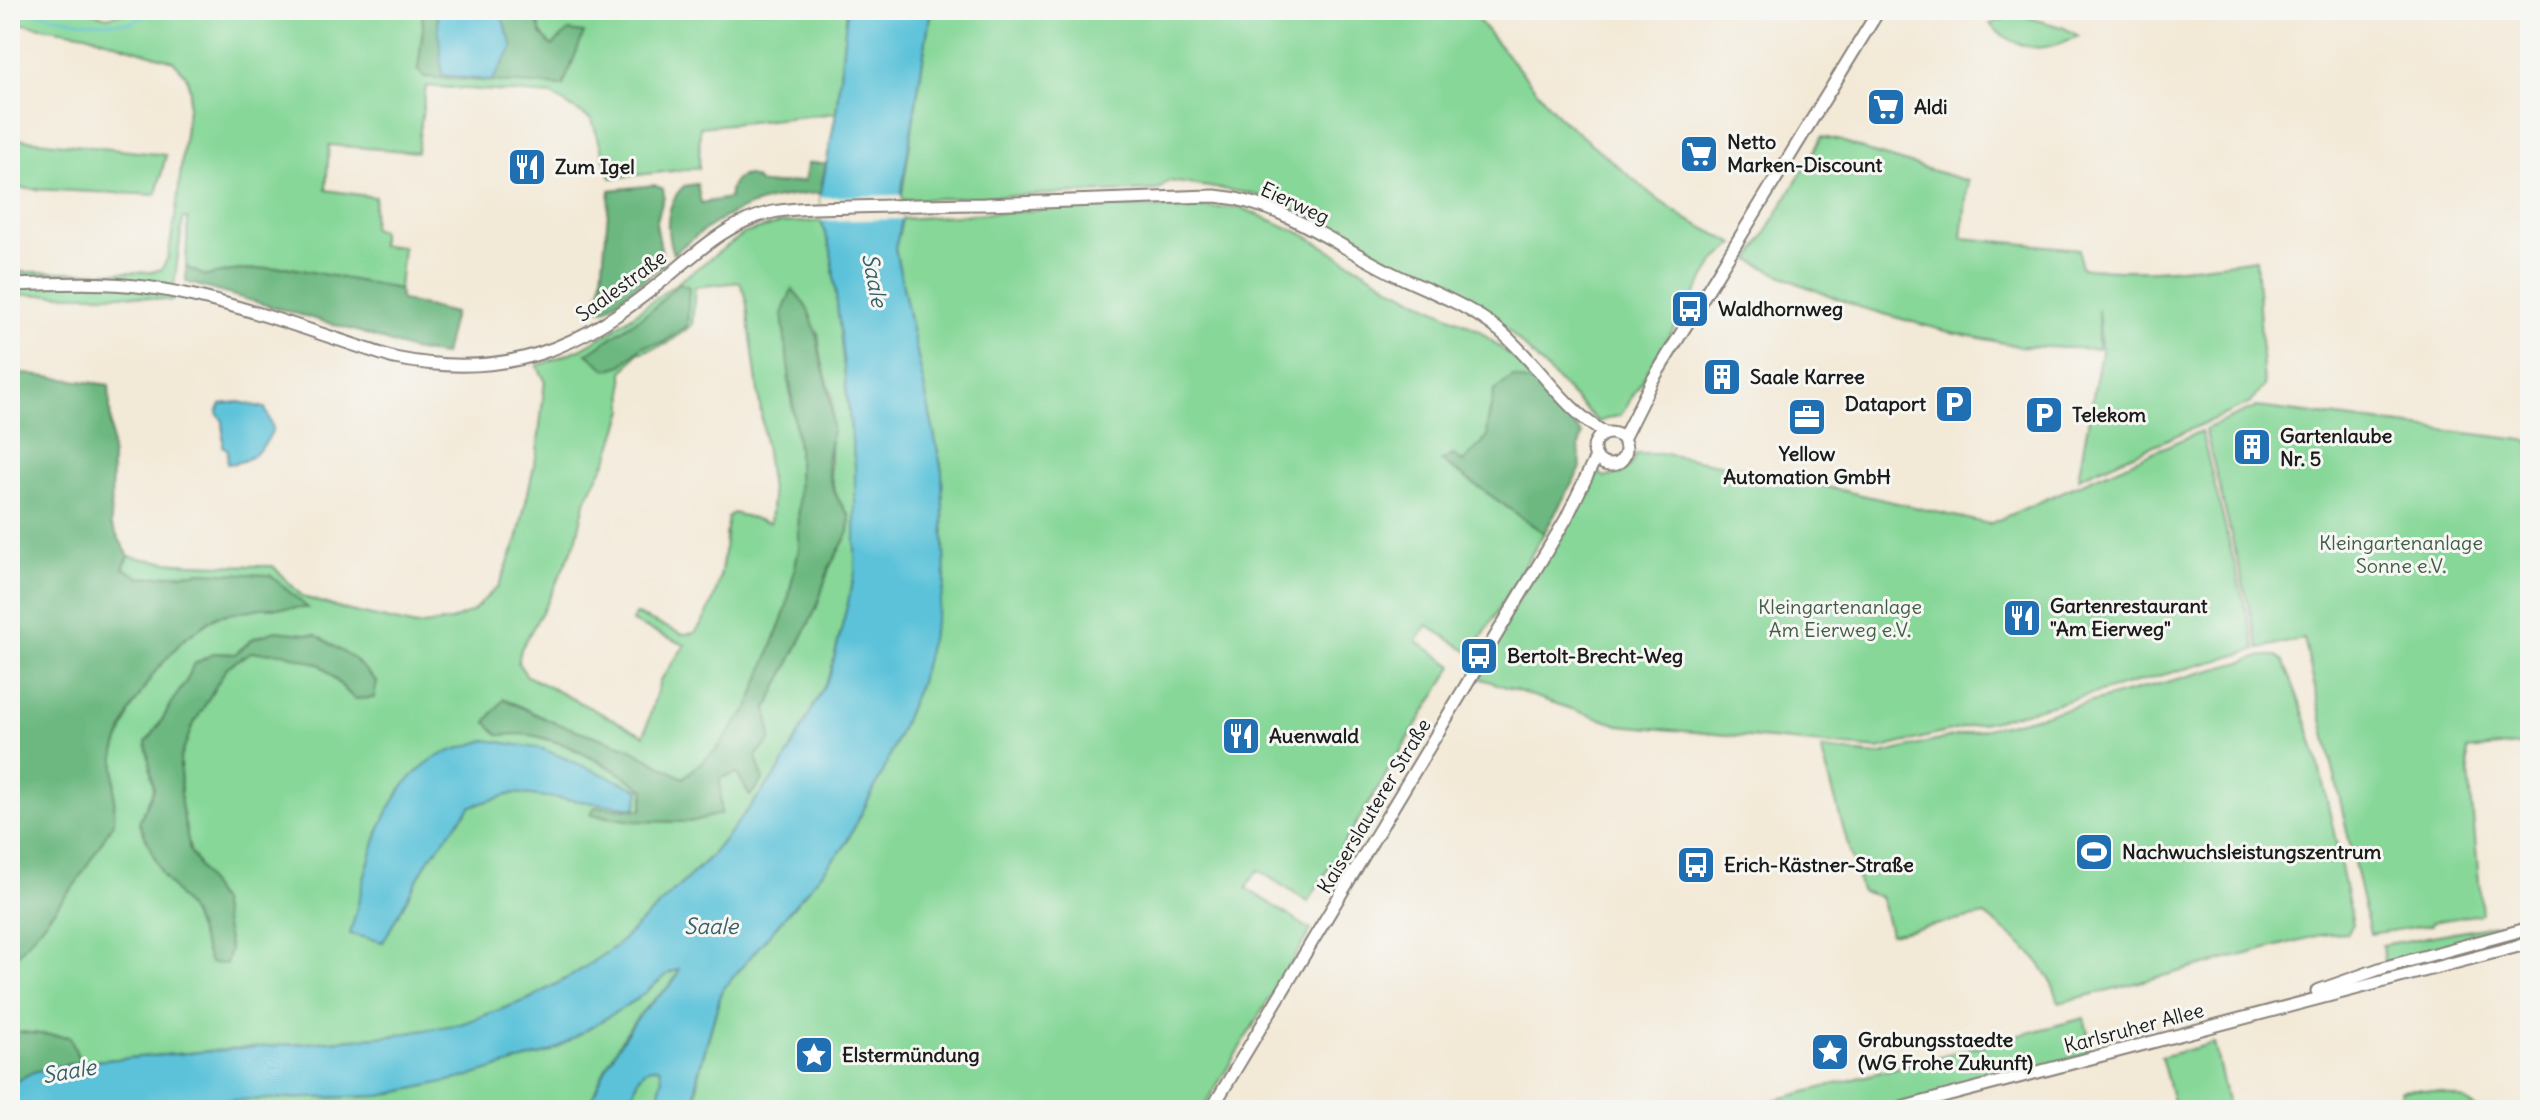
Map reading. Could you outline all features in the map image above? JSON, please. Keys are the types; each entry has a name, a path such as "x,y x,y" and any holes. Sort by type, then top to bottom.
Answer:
{"street":[{"path":"1613,435 1626,447 1624,456 1616,464 1601,460 1595,442 1613,435 1638,404 1879,10"},
{"name":"Eierweg","path":"803,209 1215,196 1252,202 1295,219 1398,276 1477,314 1514,343 1594,427 1613,435"},
{"name":"Saalestraße","path":"10,285 107,284 170,291 232,307 394,358 471,367 533,356 582,337 618,315 718,235 735,225 775,212 803,209"},
{"name":"Eierweg","path":"1558,392 1595,442"},
{"name":"Kaiserslauterer Straße","path":"1211,1110 1601,460"},
{"name":"Karlsruher Allee","path":"2292,1005 2313,993 2382,968 2530,928"},
{"name":"Karlsruher Allee","path":"1893,1110 2529,944"}],"green space":[{"path":"10,10 85,10 107,17 134,10 422,10 418,70 552,46 541,34 535,10 847,10 836,113 700,127 699,168 611,178 592,120 551,95 426,86 417,152 329,145 326,190 375,197 372,228 381,231 381,245 403,247 399,289 286,267 205,276 186,267 188,219 183,218 172,301 126,295 10,295 10,272 151,272 162,269 168,257 176,211 190,91 186,75 173,61 86,34 10,22"},
{"path":"422,10 437,10 443,75 492,80 513,47 499,10 535,10 541,34 552,46 569,31 584,33 563,86 424,77 418,70"},
{"path":"931,10 1470,10 1558,116 1657,199 1688,220 1735,244 1715,261 1621,415 1598,422 1503,325 1481,309 1274,200 1169,181 1158,190 901,200"},
{"path":"2024,16 2079,36 2032,48 2015,42 1990,24"},
{"path":"1822,137 1968,181 1962,238 2079,249 2081,267 2104,269 2169,269 2256,259 2264,386 2251,403 2078,478 2101,352 2098,309 2098,349 2018,346 1941,330 1859,307 1797,283 1750,260"},
{"path":"10,138 166,155 156,195 10,188"},
{"path":"808,163 826,163 820,193 776,198 740,210 708,228 673,254 668,218 673,201 684,186 697,184 701,203 730,198 733,184 739,177 749,176 765,184 804,181"},
{"path":"654,185 663,189 664,196 656,224 664,264 605,310 592,307 601,288 610,190"},
{"path":"1081,207 1242,208 1303,234 1395,289 1478,330 1516,360 1538,385 1513,377 1494,391 1487,427 1489,437 1463,463 1442,461 1544,533 1472,654 1427,625 1417,641 1453,666 1308,902 1258,870 1246,888 1311,930 1202,1110 695,1110 699,1072 722,990 844,847 883,772 920,682 942,471 895,249 902,219"},
{"path":"821,221 831,250 855,467 855,574 830,675 781,768 711,856 616,946 573,975 529,999 461,1024 390,1036 80,1062 70,1037 10,1031 10,964 114,822 115,752 130,711 153,674 183,640 217,616 261,608 307,608 203,572 141,578 123,568 129,556 183,563 273,566 303,597 417,626 450,621 472,612 499,585 517,541 537,453 545,380 537,366 580,349 610,332 745,233 781,223","holes":["740,282 746,299 772,498 770,523 734,513 728,517 716,592 695,633 682,634 635,614 632,622 685,645 660,681 644,735 527,676 518,663 521,649 576,541 586,499 609,456 624,410 623,372 638,353 667,344 692,325 695,287","679,283 664,342 587,354 653,309","818,332 832,399 831,474 840,502 850,516 849,532 829,568 816,609 767,708 771,740 737,773 720,778 690,822 633,821 591,815 595,807 642,810 645,790 613,769 565,745 528,734 505,699 550,721 629,748 683,778 716,750 749,707 786,609 799,548 798,448 788,378","254,638 377,682 354,699 321,665 283,653 251,652 227,667 192,727 180,759 181,804 190,851 220,902 210,962 192,914 162,874 139,822 154,789 146,742 186,682 193,665 214,653 235,654","401,789 640,790 636,808 515,793 471,806 428,860 383,942 350,934 378,832"]},
{"path":"186,267 205,276 286,267 399,289 401,300 454,313 444,355 411,350 360,332 186,282"},
{"path":"679,283 689,287 687,326 664,342 643,346 622,365 607,370 587,354 653,309"},
{"path":"792,289 806,307 814,326 831,406 828,471 836,495 850,516 849,532 829,568 816,609 767,708 771,740 756,756 763,780 750,796 737,773 720,778 721,814 690,822 633,821 590,814 595,807 642,810 645,790 576,749 531,735 499,735 486,722 504,699 550,721 629,748 683,778 716,750 749,707 786,609 799,548 798,448 782,314"},
{"path":"10,372 109,385 111,525 129,556 123,568 141,578 203,572 270,575 308,608 261,608 217,616 183,640 153,674 130,711 115,752 114,822 77,882 10,964"},
{"path":"1513,377 1538,385 1582,434 1579,447 1581,468 1544,533 1442,461 1453,455 1463,462 1488,437 1494,391"},
{"name":"Kleingartenanlage Sonne e.V.","path":"2257,407 2530,441 2530,744 2467,750 2482,914 2370,934 2304,639 2259,648 2205,429"},
{"name":"Kleingartenanlage Am Eierweg e.V.","path":"2201,431 2256,650 1878,749 1619,725 1473,676 1566,519 1599,473 1605,477 1621,473 1636,454 1665,454 1761,472 1989,524"},
{"path":"276,631 316,635 354,659 377,682 374,698 354,699 321,665 283,653 251,652 227,667 192,727 180,759 181,804 190,851 220,902 230,950 226,964 210,963 192,914 162,874 139,822 154,789 146,742 186,682 193,665 214,653 235,654 254,638"},
{"name":"Nachwuchsleistungszentrum","path":"2264,656 2276,656 2283,661 2307,724 2325,790 2353,924 2347,933 2320,935 2059,1003 2040,964 1985,915 1890,934 1881,897 1861,891 1821,749 1877,755 2028,719"},
{"path":"2505,923 2513,925 2384,963 2382,945"},
{"path":"680,969 627,1032 604,1071 588,1110 99,1110 237,1100 380,1096 550,1052 637,999 669,973"},
{"path":"2084,1018 2091,1045 2083,1055 1877,1110 1737,1110"},
{"path":"10,1031 70,1037 80,1062 33,1072 10,1085"},
{"path":"2214,1043 2229,1110 2156,1110 2174,1105 2161,1057"},
{"path":"652,1066 660,1067 662,1077 656,1110 629,1110 642,1073"},
{"path":"2416,1089 2450,1095 2479,1110 2405,1110 2401,1090"}],"water":[{"path":"437,10 499,10 513,47 492,81 442,75"},
{"name":"Saale","path":"847,10 931,10 901,195 902,219 895,249 942,471 945,583 920,682 883,772 844,847 722,990 698,1073 694,1110 656,1110 662,1078 660,1068 652,1068 641,1075 629,1110 588,1110 603,1073 624,1038 644,1010 673,982 679,969 669,973 637,999 550,1052 467,1077 380,1096 237,1100 99,1110 10,1110 10,1085 33,1072 80,1062 390,1036 461,1024 529,999 616,946 711,856 781,768 830,675 855,574 855,467 831,250 821,221 820,197 836,113"},
{"path":"239,402 265,408 273,428 256,454 227,464 223,421 217,413 221,404"},
{"path":"486,740 543,749 640,790 636,808 515,793 471,806 428,860 383,942 350,934 376,838 398,794 433,759"}],"pier":[{"path":"901,195 902,219 821,221 820,197"}],"waterway":[{"path":"21,10 83,22 131,23 158,10"}],"place":[{"name":"Aldi","path":"1886,107"},
{"name":"Netto Marken-Discount","path":"1699,154"},
{"name":"Zum Igel","path":"527,167"},
{"name":"Waldhornweg","path":"1690,309"},
{"name":"Saale Karree","path":"1722,377"},
{"name":"Dataport","path":"1954,404"},
{"name":"Telekom","path":"2044,415"},
{"name":"Yellow Automation GmbH","path":"1807,417"},
{"name":"Gartenlaube Nr. 5","path":"2252,447"},
{"name":"Gartenrestaurant \"Am Eierweg\"","path":"2022,618"},
{"name":"Bertolt-Brecht-Weg","path":"1479,656"},
{"name":"Auenwald","path":"1241,736"},
{"name":"Nachwuchsleistungszentrum","path":"2094,852"},
{"name":"Erich-Kästner-Straße","path":"1696,865"},
{"name":"Grabungsstaedte (WG Frohe Zukunft)","path":"1830,1052"},
{"name":"Elstermündung","path":"814,1055"}]}
